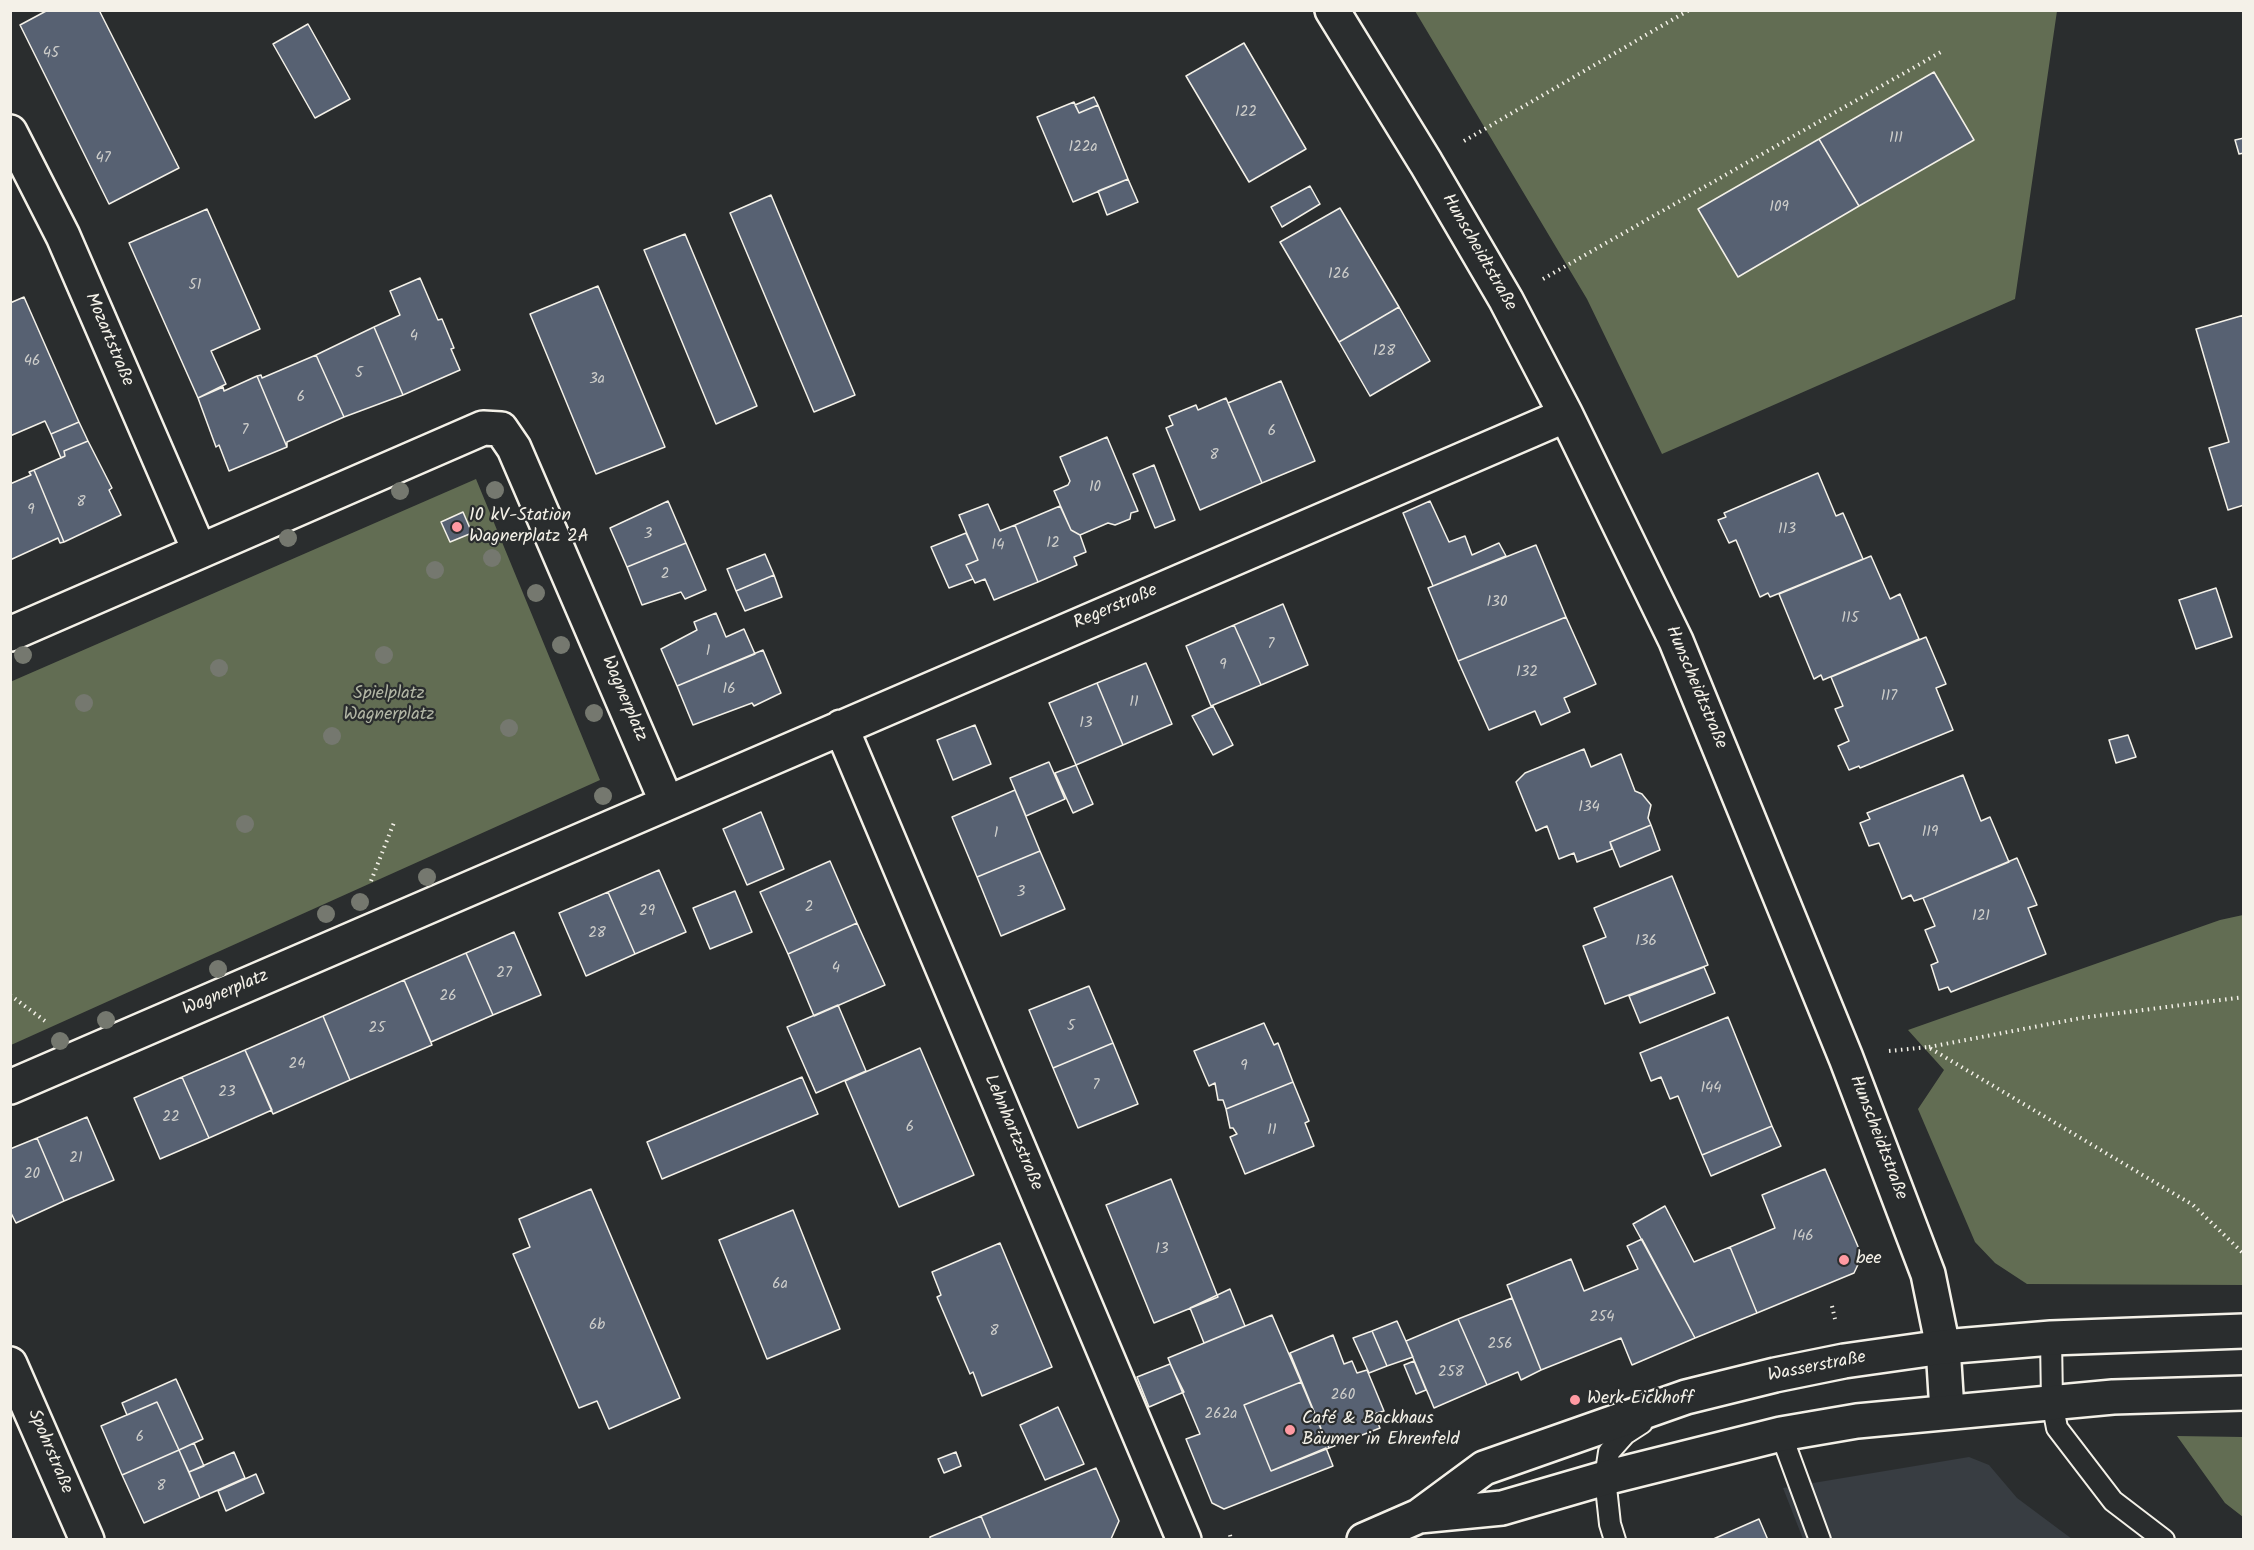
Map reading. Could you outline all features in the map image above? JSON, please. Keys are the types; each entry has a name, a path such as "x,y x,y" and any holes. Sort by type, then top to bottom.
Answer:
{"street":[{"name":"Hunscheidtstraße","path":"1332,10 1426,163 1506,300 1566,414 1676,641 1846,1058 1929,1274 1943,1347 1947,1411"},
{"name":"Mozartstraße","path":"10,132 63,236 199,550"},
{"name":"Regerstraße","path":"667,803 1566,414"},
{"name":"Wagnerplatz","path":"10,634 483,428 501,429 514,448 667,803 10,1087"},
{"name":"Lehnhartzstraße","path":"841,727 1184,1539"},
{"name":"Wasserstraße","path":"1364,1539 1419,1516 1484,1468 1686,1397 1844,1360 1943,1347 2051,1338 2244,1331"},
{"name":"Spohrstraße","path":"10,1364 87,1539"},
{"name":"Wasserstraße","path":"1419,1516 1502,1508 1605,1478 1781,1434 1857,1421 2113,1397 2244,1393"}],"lane":[{"path":"2051,1338 2052,1402 2057,1428 2113,1501 2164,1539"},
{"path":"1615,1539 1610,1524 1605,1478 1609,1452 1625,1434 1686,1397"},
{"path":"1781,1434 1820,1539"}],"path":[{"path":"1426,163 1689,10"},
{"path":"1506,300 1941,52"},
{"path":"371,881 395,820"},
{"path":"10,995 45,1021"},
{"path":"1885,1052 1928,1047 2081,1018 2244,997"},
{"path":"1928,1047 2193,1205 2244,1254"}],"shaded area":[{"path":"1969,1457 1989,1465 2017,1498 2072,1539 1803,1539 1783,1488"}],"green space":[{"path":"1415,11 2057,11 2015,299 1662,454 1587,299"},
{"name":"Spielplatz Wagnerplatz","path":"476,479 600,780 11,1045 10,682"},
{"path":"2243,915 2243,1285 2027,1284 1995,1263 1975,1242 1918,1109 1944,1070 1908,1030 2220,920"},
{"path":"2177,1436 2243,1437 2243,1517 2225,1503"}],"building":[{"path":"48,10 99,10 179,168 109,204 20,25"},
{"path":"308,24 350,99 315,118 273,44"},
{"path":"1244,43 1306,149 1249,182 1186,76"},
{"path":"1934,72 1974,140 1859,206 1819,139"},
{"path":"1094,97 1098,105 1079,113 1075,105"},
{"path":"1074,102 1079,113 1098,105 1128,179 1073,202 1037,117"},
{"path":"2244,138 2244,153 2239,154 2235,140"},
{"path":"1819,139 1859,206 1738,277 1698,209"},
{"path":"1128,179 1138,202 1107,215 1098,191"},
{"path":"1310,186 1320,204 1282,227 1271,207"},
{"path":"771,195 855,395 814,412 730,213"},
{"path":"1340,208 1399,307 1339,342 1280,242"},
{"path":"207,209 260,329 211,351 226,384 198,398 129,243"},
{"path":"685,234 757,406 716,424 644,250"},
{"path":"420,278 438,320 442,319 460,370 403,395 374,327 400,315 390,291"},
{"path":"598,286 665,447 596,474 530,314"},
{"path":"24,297 79,422 51,434 45,421 10,436 10,303"},
{"path":"1399,307 1430,361 1370,396 1339,342"},
{"path":"2244,315 2244,505 2228,510 2209,448 2229,442 2196,329"},
{"path":"374,327 403,395 344,417 316,355"},
{"path":"316,355 344,417 287,442 287,447 257,376 261,375 262,378"},
{"path":"257,376 287,447 229,471 219,445 216,447 198,398 223,387 224,391"},
{"path":"1281,381 1315,461 1262,483 1228,403"},
{"path":"1226,398 1262,483 1200,510 1166,428 1173,425 1169,416 1196,405 1198,410"},
{"path":"79,422 88,441 64,451 65,456 61,458 51,434"},
{"path":"1107,437 1138,511 1131,513 1130,519 1115,525 1108,523 1080,535 1071,530 1054,491 1068,485 1070,481 1060,457"},
{"path":"88,441 112,488 109,490 121,515 64,542 34,470 65,456 64,451"},
{"path":"1154,465 1175,520 1155,528 1133,474"},
{"path":"34,470 64,542 60,543 58,538 10,560 10,484 31,475 29,472"},
{"path":"1818,473 1836,516 1843,513 1863,559 1770,597 1768,593 1760,597 1736,540 1729,543 1718,520 1726,517 1724,513"},
{"path":"668,501 686,543 627,567 610,528"},
{"path":"1430,501 1449,542 1465,536 1472,555 1499,543 1506,556 1433,586 1403,513"},
{"path":"988,504 1000,531 1015,525 1038,582 994,600 985,579 975,583 966,565 978,560 959,515"},
{"path":"1060,506 1071,530 1080,535 1086,552 1074,557 1077,565 1038,582 1015,525"},
{"name":"10 kV-Station Wagnerplatz 2A","path":"463,512 472,533 450,542 441,522"},
{"path":"966,533 978,560 966,565 973,579 949,588 931,547"},
{"path":"686,543 706,590 685,599 681,592 642,605 627,567"},
{"path":"1536,545 1566,617 1458,661 1428,588"},
{"path":"765,554 774,575 736,591 727,569"},
{"path":"1871,556 1890,599 1900,594 1919,639 1823,680 1821,675 1814,679 1779,594"},
{"path":"774,575 782,597 745,611 736,591"},
{"path":"2216,588 2232,637 2196,649 2179,600"},
{"path":"1283,604 1308,665 1261,685 1234,625"},
{"path":"716,613 726,637 744,629 755,654 677,686 661,649 697,630 694,622"},
{"path":"1566,617 1596,684 1564,698 1570,712 1541,725 1535,711 1489,730 1458,661"},
{"path":"1234,625 1261,685 1211,706 1186,646"},
{"path":"1926,637 1946,684 1936,688 1953,730 1860,768 1859,766 1849,770 1838,746 1849,741 1835,709 1843,706 1831,677"},
{"path":"763,650 781,693 754,706 752,703 693,725 677,686"},
{"path":"1146,663 1172,724 1123,745 1097,683"},
{"path":"1097,683 1123,745 1076,765 1049,703"},
{"path":"1213,706 1233,745 1213,755 1192,716"},
{"path":"975,725 991,764 953,780 937,740"},
{"path":"2128,735 2136,757 2116,763 2109,740"},
{"path":"1584,749 1591,767 1621,754 1635,791 1642,794 1651,805 1648,818 1651,825 1610,842 1612,849 1577,862 1574,853 1559,859 1547,826 1536,831 1516,782 1525,773"},
{"path":"1049,762 1065,799 1026,816 1010,778"},
{"path":"1076,765 1093,804 1073,813 1055,773"},
{"path":"1963,775 1981,821 1990,817 2009,862 1923,898 1914,901 1911,895 1902,899 1879,843 1869,846 1860,823 1870,819 1867,813"},
{"path":"1015,790 1040,851 977,877 952,817"},
{"path":"761,812 784,869 747,885 723,829"},
{"path":"1651,825 1660,850 1620,867 1610,842"},
{"path":"1040,851 1065,909 1001,936 977,877"},
{"path":"2017,858 2037,905 2028,908 2046,954 1951,992 1948,987 1939,990 1931,965 1938,962 1925,930 1935,926 1923,898"},
{"path":"830,861 857,923 788,954 760,892"},
{"path":"659,870 686,932 635,954 608,892"},
{"path":"1672,876 1708,965 1605,1004 1583,946 1606,937 1594,908"},
{"path":"735,891 752,932 710,949 693,908"},
{"path":"608,892 635,954 586,976 559,913"},
{"path":"857,923 885,985 814,1016 788,954"},
{"path":"514,932 541,995 493,1015 466,953"},
{"path":"466,953 493,1015 431,1042 404,980"},
{"path":"1704,967 1715,993 1640,1023 1629,996"},
{"path":"404,980 432,1045 350,1080 323,1016"},
{"path":"1089,986 1113,1043 1053,1068 1029,1010"},
{"path":"838,1005 866,1071 816,1093 787,1027"},
{"path":"323,1016 350,1080 273,1114 245,1050"},
{"path":"1728,1017 1772,1126 1702,1155 1678,1096 1670,1099 1661,1077 1651,1081 1640,1053"},
{"path":"1264,1023 1274,1045 1278,1043 1293,1082 1226,1109 1223,1100 1218,1100 1215,1083 1209,1086 1194,1051"},
{"path":"1113,1043 1138,1104 1078,1128 1053,1068"},
{"path":"920,1048 974,1175 899,1207 845,1081"},
{"path":"245,1050 272,1110 209,1138 182,1077"},
{"path":"182,1077 209,1138 160,1159 134,1098"},
{"path":"802,1077 818,1114 662,1179 647,1142"},
{"path":"1293,1082 1309,1121 1305,1123 1314,1146 1245,1174 1230,1137 1237,1134 1233,1128 1230,1128 1226,1109"},
{"path":"87,1117 114,1180 64,1201 37,1138"},
{"path":"1772,1126 1781,1146 1711,1176 1702,1155"},
{"path":"37,1138 64,1201 16,1223 10,1211 10,1149"},
{"path":"1825,1169 1862,1256 1854,1273 1757,1313 1730,1247 1775,1228 1762,1195"},
{"path":"1171,1179 1218,1297 1154,1323 1106,1205"},
{"path":"591,1189 680,1398 609,1429 597,1401 579,1408 513,1254 530,1247 519,1219"},
{"path":"1665,1206 1694,1262 1730,1247 1757,1313 1695,1338 1633,1224"},
{"path":"793,1210 840,1329 767,1359 719,1240"},
{"path":"1642,1239 1695,1338 1632,1365 1621,1338 1541,1370 1507,1285 1571,1259 1584,1291 1638,1269 1627,1246"},
{"path":"1000,1243 1052,1367 982,1396 973,1372 970,1374 937,1297 941,1295 932,1272"},
{"path":"1230,1289 1245,1326 1204,1343 1190,1308"},
{"path":"1512,1298 1541,1370 1521,1380 1518,1372 1487,1385 1458,1319"},
{"path":"1272,1315 1301,1382 1244,1405 1271,1471 1326,1448 1333,1466 1224,1509 1212,1503 1186,1439 1200,1434 1168,1358"},
{"path":"1458,1319 1487,1385 1434,1408 1406,1341"},
{"path":"1397,1321 1413,1357 1387,1366 1372,1331"},
{"path":"1372,1331 1387,1366 1369,1373 1353,1338"},
{"path":"1333,1335 1344,1364 1352,1361 1357,1373 1367,1370 1384,1411 1374,1414 1380,1428 1329,1448 1290,1353"},
{"path":"1414,1361 1426,1390 1416,1394 1404,1365"},
{"path":"1170,1364 1184,1392 1149,1407 1137,1377"},
{"path":"176,1379 203,1439 179,1450 157,1402 127,1415 122,1403"},
{"path":"1301,1382 1329,1448 1271,1471 1244,1405"},
{"path":"157,1402 179,1450 122,1475 101,1426"},
{"path":"1058,1407 1084,1464 1045,1480 1020,1425"},
{"path":"194,1443 204,1466 189,1472 179,1450"},
{"path":"179,1450 200,1498 144,1523 122,1475"},
{"path":"234,1452 245,1478 200,1498 189,1472"},
{"path":"956,1452 961,1466 944,1473 938,1459"},
{"path":"1096,1468 1119,1521 1111,1539 991,1540 981,1516"},
{"path":"256,1474 264,1493 226,1511 218,1491"},
{"path":"981,1516 991,1540 930,1540 930,1537"},
{"path":"1759,1519 1768,1540 1711,1540"}],"place":[{"name":"10 kV-Station Wagnerplatz 2A","path":"457,527"},
{"name":"bee","path":"1844,1260"},
{"name":"Werk Eickhoff","path":"1575,1400"},
{"name":"Café & Backhaus Bäumer in Ehrenfeld","path":"1290,1430"}]}
